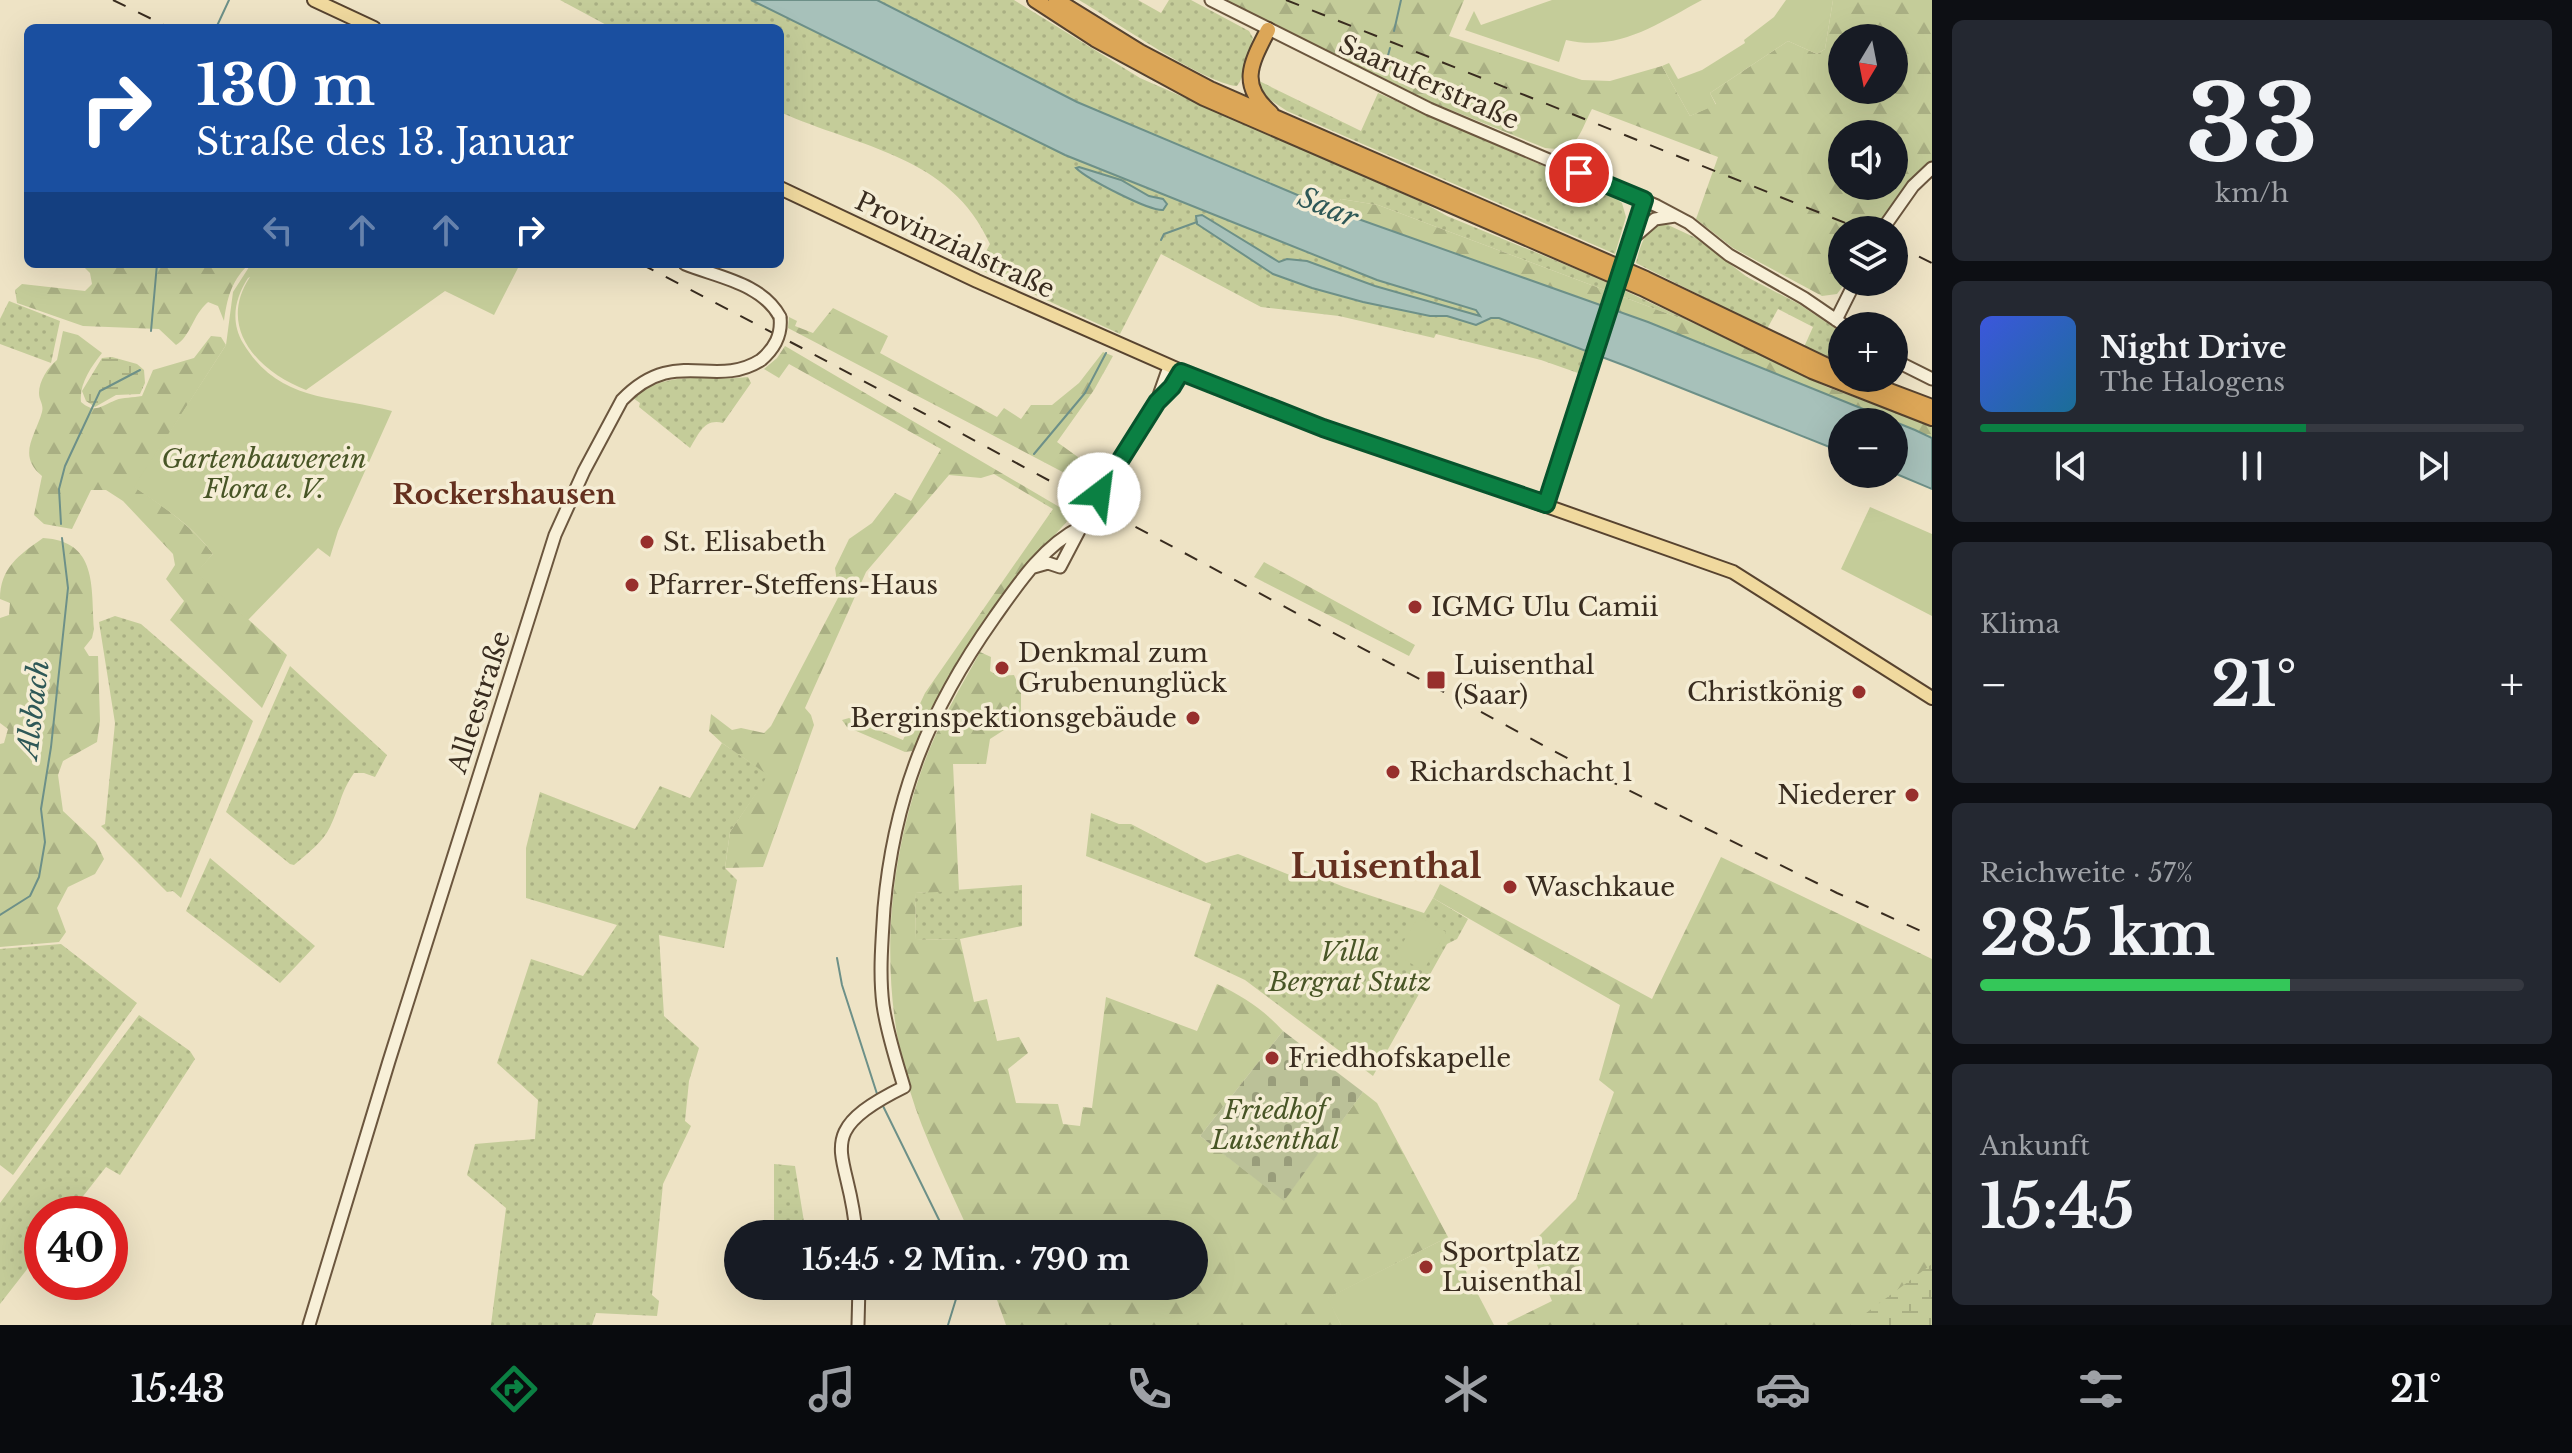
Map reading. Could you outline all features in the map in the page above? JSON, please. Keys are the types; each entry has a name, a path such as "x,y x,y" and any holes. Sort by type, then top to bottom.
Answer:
{"highway":[{"path":"1035,0 1095,39 1170,80 1374,167 1642,288 1812,371 1932,418"},
{"path":"1056,0 1173,70 1292,126"},
{"path":"1268,30 1252,63 1250,81 1256,97 1262,105 1292,126 1326,146"},
{"path":"1374,167 1646,279 1828,366"},
{"path":"1892,392 1932,407"}],"main road":[{"path":"314,0 365,24"},
{"name":"Provinzialstraße","path":"784,190 1175,370 1308,423 1733,572 1932,698"}],"street":[{"name":"Saaruferstraße","path":"1211,0 1429,109 1644,200 1703,233 1729,255 1828,316"},
{"path":"1892,216 1913,186 1932,168"},
{"path":"1546,504 1644,200"},
{"path":"1629,247 1641,229 1655,219 1675,216"},
{"name":"Alleestraße","path":"309,1325 389,1061 562,517 622,400 633,389 646,379 672,371 744,369 772,351 778,339 780,317 761,295 744,285 696,268"},
{"path":"1908,367 1932,379"},
{"path":"1099,494 1175,370"},
{"path":"855,1220 840,1140 845,1129 868,1108 904,1087 883,1006 881,962 889,865 901,805 914,764 954,683 986,629 1034,567 1055,542 1082,524 1060,567 1048,563 1034,567"},
{"path":"858,1325 859,1300"}],"green space":[{"path":"560,0 751,0 1065,155 1377,280 1476,310 1480,317 1375,286 1307,261 1288,259 1279,262 1222,227 1197,224 1273,274 1363,302 1430,316 1447,316 1476,325 1499,318 1585,350 1578,373 1541,360 1436,334 1434,338 1339,316 1261,307 1161,254 1120,334 977,268 990,244 973,214 952,191 927,173 900,158 784,114 784,24 605,24"},
{"path":"877,0 1014,0 1140,78 1424,203 1447,216 1598,278 1698,325 1378,205 1341,199 1333,210 1077,102"},
{"path":"1079,0 1138,0 1161,13 1169,0 1191,0 1249,31 1253,38 1240,82 1237,86 1222,83 1203,74"},
{"path":"1225,0 1464,0 1449,36 1582,80 1610,81 1662,66 1690,116 1716,104 1710,93 1788,41 1817,54 1825,49 1828,31 1828,104 1908,104 1908,24 1829,24 1833,0 1932,0 1932,162 1908,186 1908,120 1828,120 1828,200 1897,200 1885,216 1828,216 1828,295 1822,296 1733,248 1696,219 1718,157 1592,109 1571,144 1556,149 1545,148 1431,102"},
{"path":"1552,0 1702,0 1637,34 1620,39 1585,43 1566,40 1559,62 1465,30 1474,11 1481,25"},
{"path":"1786,0 1833,0 1825,49 1817,54 1788,41 1710,93 1716,105 1690,116 1662,66 1669,63 1678,79 1702,70 1745,43 1744,40 1774,17"},
{"path":"1257,80 1361,131 1378,93 1612,196 1622,203 1626,217 1615,254 1287,111 1263,95"},
{"path":"1341,199 1378,205 1698,325 1828,387 1828,392 1840,392 1884,408 1859,408 1648,322 1333,210"},
{"path":"1666,224 1696,238 1747,277 1799,304 1828,324 1828,358 1804,347 1813,327 1778,309 1767,329 1636,263 1642,243 1649,232"},
{"path":"85,268 245,268 231,291 224,321 218,306 208,302 176,345 159,329 83,326 17,303 15,290 22,284 85,291 92,284 90,273"},
{"name":"Gartenbauverein Flora e. V.","path":"248,268 518,268 494,315 445,291 306,390 273,372 248,346 240,330 238,314 248,278 237,302 236,326 243,343 273,377 309,394 392,411 338,531 330,557 318,548 248,620 196,572 213,554 205,544 176,517 134,487 226,345 233,292"},
{"path":"9,301 60,321 51,363 0,344 0,319"},
{"path":"833,308 888,336 880,353 997,417 1004,408 1021,419 1031,405 1052,405 1079,383 1103,352 1113,356 1094,390 1057,442 1103,475 1095,489 788,328 789,317 797,321 795,326 813,333"},
{"path":"63,331 78,335 102,353 87,376 81,395 81,402 94,408 119,399 142,396 153,370 194,358 211,336 221,337 226,345 135,487 177,518 205,544 213,554 197,572 287,655 262,708 170,620 184,601 166,579 175,565 173,554 123,501 106,490 91,490 72,529 44,524 34,515 42,476 30,461 30,446 42,412 41,384 47,370 57,360"},
{"path":"785,346 1073,515 1039,552 946,685 912,751 905,752 847,727 842,720 849,718 903,740 925,693 1053,509 994,474 981,478 949,475 866,572 805,708 814,725 763,867 725,868 730,832 768,775 709,731 711,714 732,730 741,728 764,733 771,726 839,596 835,568 849,539 872,523 895,493 911,501 941,449 789,364 779,378 764,369"},
{"path":"112,357 137,364 144,370 145,383 140,394 116,395 95,407 86,401 82,391 102,358"},
{"path":"748,377 751,383 723,423 707,425 690,448 639,407 640,403 633,398 646,389 674,379"},
{"path":"1908,417 1932,426 1932,438 1908,428"},
{"path":"1870,507 1932,534 1932,616 1841,569"},
{"path":"43,538 61,541 74,548 83,557 91,583 94,629 92,638 84,648 89,656 98,656 100,721 97,742 63,761 58,775 63,811 96,842 104,859 95,874 68,887 57,908 66,932 59,942 0,947 0,744 4,743 8,729 0,723 0,618 9,615 10,603 0,599 1,588 12,563"},
{"path":"1264,562 1415,645 1409,656 1254,577"},
{"path":"115,616 141,624 253,721 181,898 173,891 167,892 101,826 105,824 115,723 99,622"},
{"path":"980,652 991,657 990,671 998,676 1014,675 1021,691 1021,730 1004,730 990,739 986,764 953,764 959,891 915,893 916,940 960,939 974,1002 987,999 997,1041 1019,1037 1028,1053 1008,1069 1016,1103 1058,1104 1063,1124 1080,1126 1083,1107 1092,1108 1106,997 1197,1031 1217,984 1253,1004 1283,1031 1200,1136 1284,1200 1363,1092 1377,1103 1448,1237 1328,1298 1341,1325 1006,1325 997,1300 1208,1300 1208,1220 964,1220 929,1144 909,1088 899,1048 890,967 894,885 901,845 923,766 942,722"},
{"path":"290,666 387,755 375,777 354,773 327,832 294,865 226,812"},
{"path":"722,743 769,775 730,832 725,868 737,880 724,948 659,935 664,1016 699,1048 689,1081 685,1121 691,1126 663,1184 652,1295 659,1301 657,1316 596,1313 592,1325 491,1325 506,1208 467,1175 475,1144 535,1139 538,1100 497,1063 531,959 583,976 617,925 526,898 526,848 540,792 635,829 660,786 690,798"},
{"name":"Villa Bergrat Stutz","path":"1091,813 1119,824 1131,824 1206,863 1238,854 1297,878 1303,870 1424,913 1433,898 1468,919 1457,939 1447,944 1373,1076 1245,980 1194,956 1211,904 1086,856"},
{"path":"1721,857 1932,959 1932,1325 1508,1325 1552,1301 1529,1246 1576,1199 1614,1092 1599,1080 1620,1005 1433,898 1440,884 1652,999"},
{"path":"210,858 315,946 280,983 186,911"},
{"path":"1022,885 1022,926 960,939 916,940 915,893"},
{"path":"1419,916 1446,932 1423,971 1396,954"},
{"path":"61,944 137,1003 13,1175 0,1165 0,949"},
{"path":"139,1015 190,1051 195,1059 120,1175 106,1167 83,1196 24,1196 24,1273 0,1304 0,1203"},
{"name":"Friedhof Luisenthal","path":"1283,1031 1363,1092 1284,1201 1200,1136"},
{"path":"774,1164 795,1166 804,1220 774,1220"},
{"name":"Sportplatz Luisenthal","path":"1448,1237 1494,1325 1341,1325 1327,1298"},
{"path":"1932,1264 1932,1325 1850,1325"}],"water":[{"path":"751,0 877,0 1077,102 1333,210 1648,322 1861,408 1828,408 1828,446 1499,318 1476,325 1447,316 1430,316 1363,302 1312,288 1273,274 1197,224 1196,216 1202,215 1279,262 1287,259 1307,261 1375,286 1480,316 1476,310 1377,280 1065,155"},
{"path":"1076,168 1121,180 1149,196 1163,199 1167,204 1163,210 1132,200 1092,179"},
{"path":"1908,427 1932,438 1932,489 1908,479"}],"waterway":[{"name":"Alsbach","path":"218,24 229,0"},
{"path":"1394,31 1401,0"},
{"path":"1383,74 1390,48"},
{"path":"1161,240 1164,234 1197,222"},
{"name":"Alsbach","path":"151,331 157,268"},
{"path":"1034,454 1085,393 1106,353"},
{"name":"Alsbach","path":"61,524 59,489 65,466 100,391 140,370"},
{"name":"Alsbach","path":"0,915 30,896 39,877 45,842 41,809 51,747 68,588 62,538"},
{"path":"837,958 842,985 878,1097"},
{"path":"883,1106 939,1220"},
{"path":"948,1325 956,1300"}],"tunnel":[{"path":"1084,521 1099,494"}],"railway":[{"path":"113,0 162,24"},
{"path":"1286,0 1828,216"},
{"path":"1908,251 1932,263"},
{"path":"649,268 1608,780 1837,893 1932,936"}],"place":[{"name":"St. Elisabeth","path":"647,542"},
{"name":"Pfarrer-Steffens-Haus","path":"632,585"},
{"name":"IGMG Ulu Camii","path":"1415,607"},
{"name":"Denkmal zum Grubenunglück","path":"1002,668"},
{"name":"Luisenthal (Saar)","path":"1436,680"},
{"name":"Christkönig","path":"1859,692"},
{"name":"Berginspektionsgebäude","path":"1193,718"},
{"name":"Richardschacht 1","path":"1393,772"},
{"name":"Niederer","path":"1912,795"},
{"name":"Waschkaue","path":"1510,887"},
{"name":"Friedhofskapelle","path":"1272,1058"},
{"name":"Sportplatz Luisenthal","path":"1426,1267"}],"district":[{"name":"Rockershausen","path":"504,494"},
{"name":"Luisenthal","path":"1386,866"}],"route":[{"path":"1099,494 1157,402 1181,372 1323,428 1546,504 1644,200 1579,173"}],"water label":[{"name":"Saar","path":"1328,207"}]}
